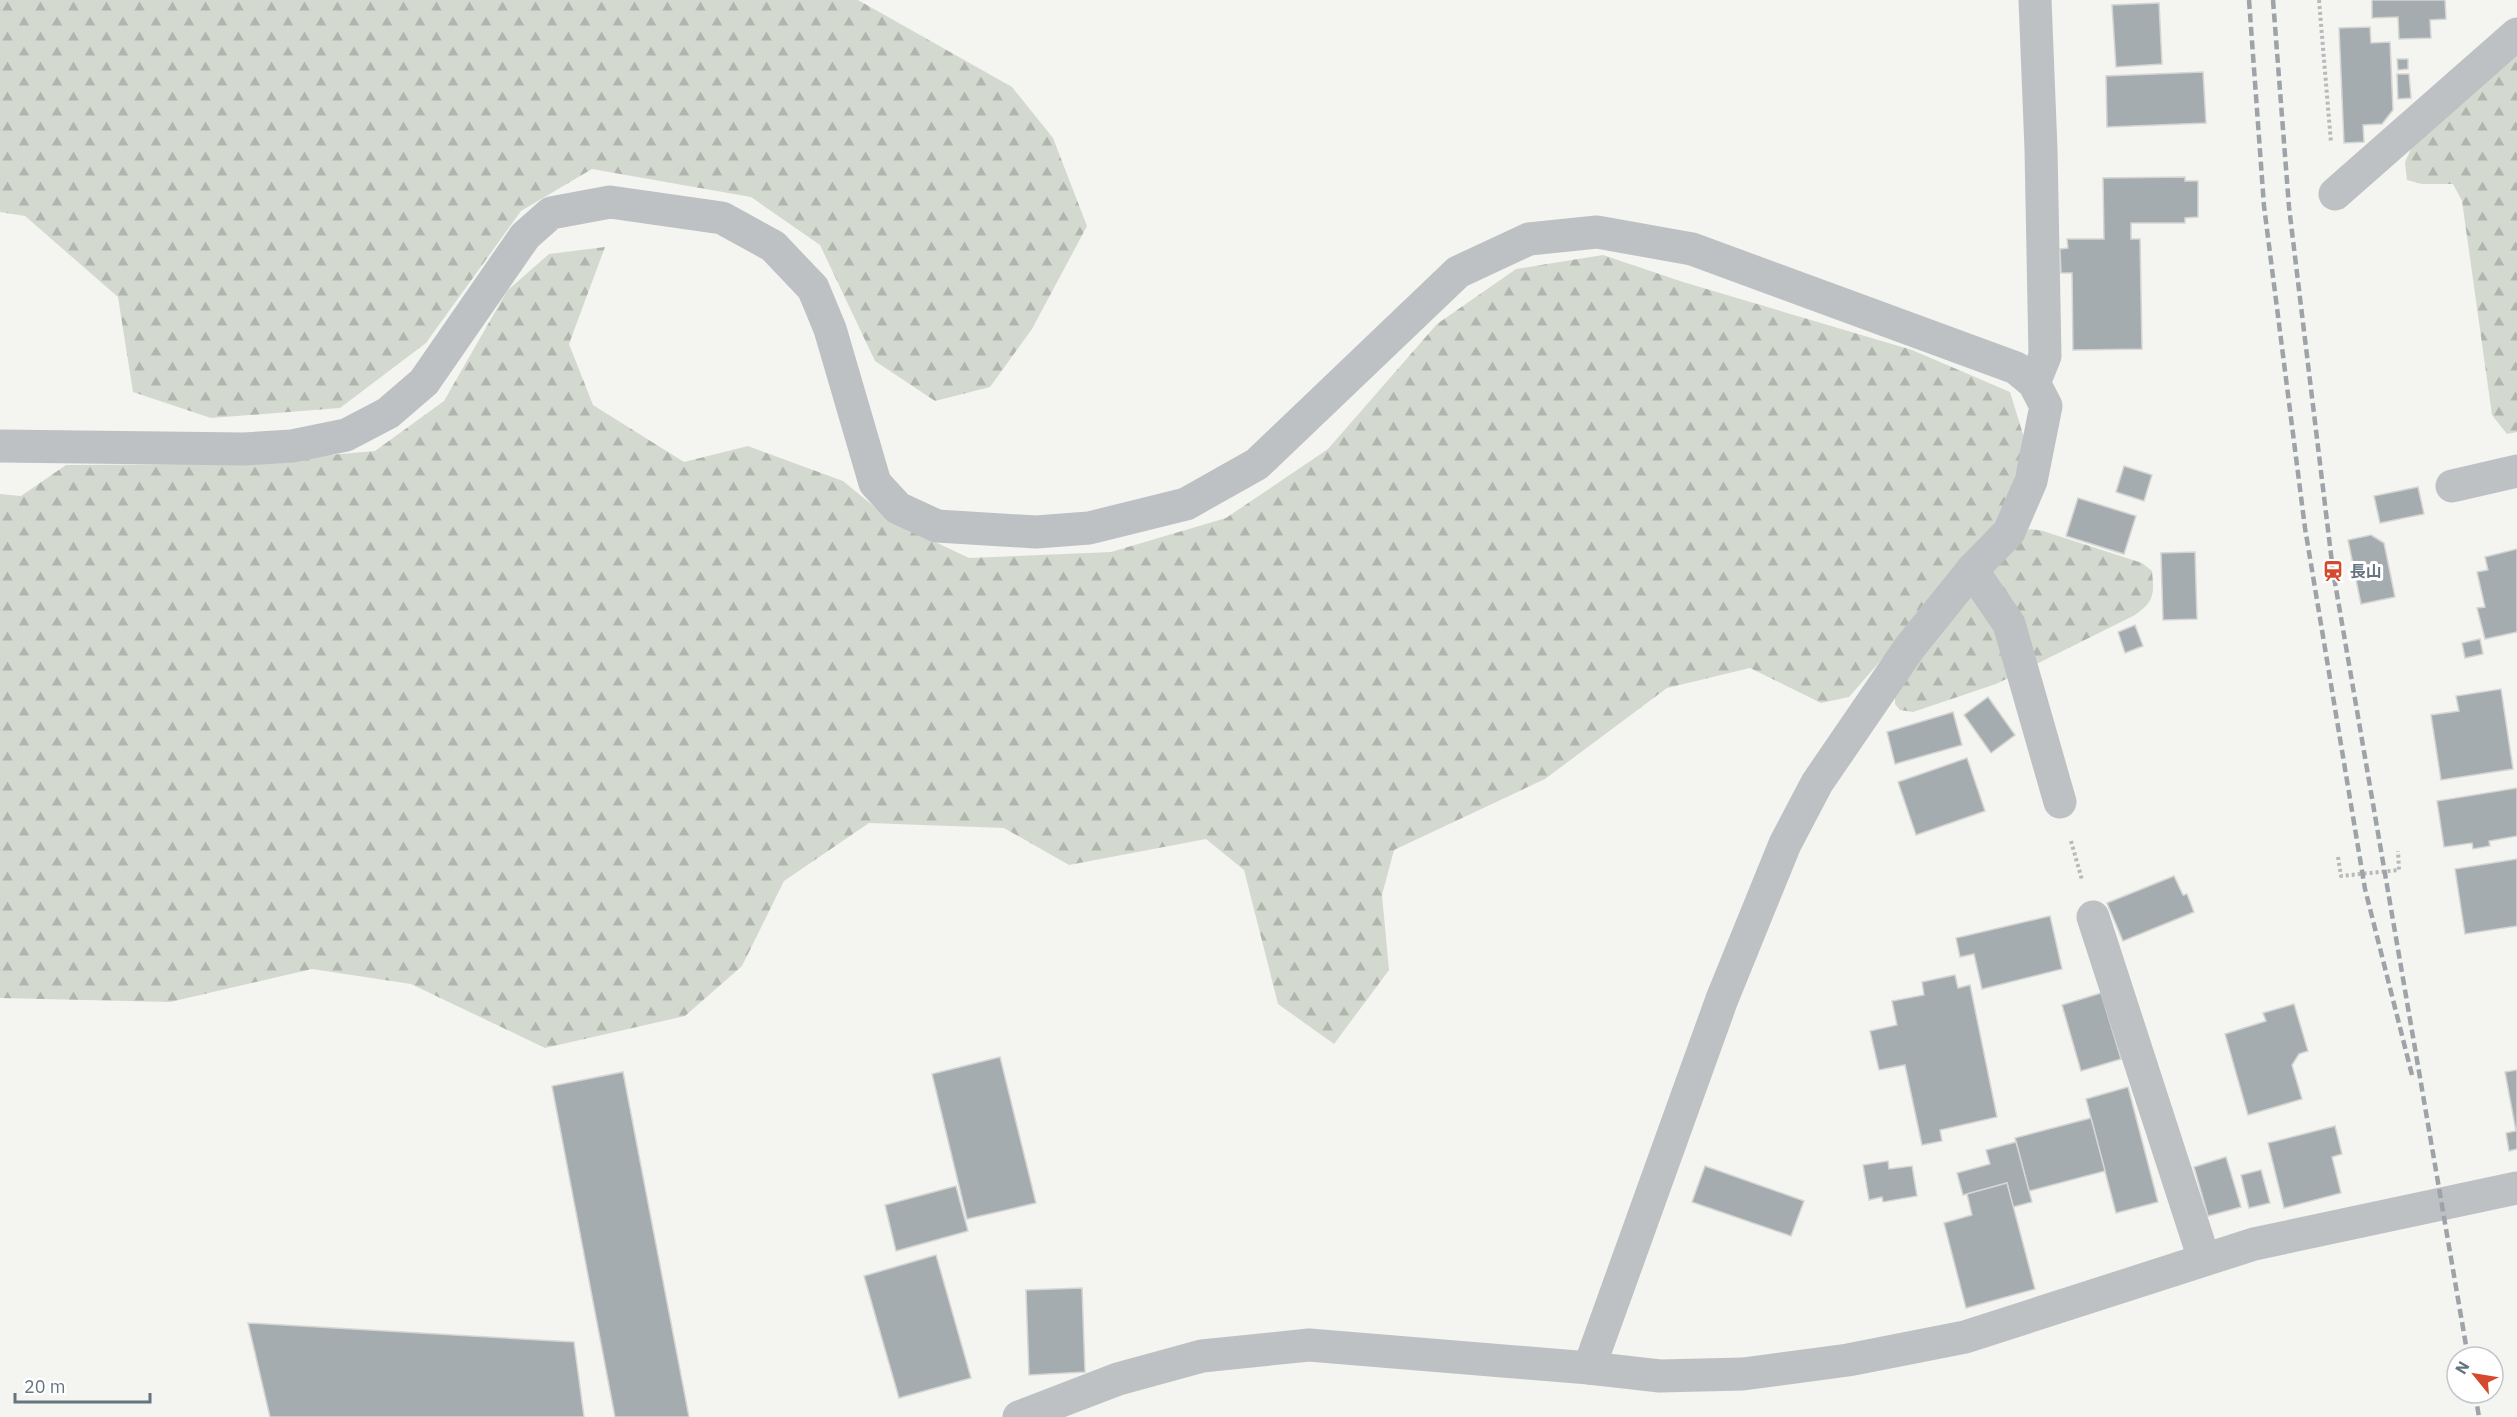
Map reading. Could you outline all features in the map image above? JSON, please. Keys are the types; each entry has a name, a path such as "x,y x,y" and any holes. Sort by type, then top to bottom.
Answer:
{"street":[{"path":"2034,383 2045,356 2042,149 2035,0"},
{"path":"2335,194 2517,34"},
{"path":"0,446 244,449 292,446 346,435 388,413 424,382 525,236 551,213 610,202 722,218 772,246 813,288 830,329 875,483 898,508 937,526 1036,532 1089,528 1186,504 1257,464 1458,272 1529,239 1597,232 1692,249 2016,368 2034,383 2046,405 2031,482 2009,532 1972,570 1911,647 1824,773 1785,844 1722,999 1589,1368"},
{"path":"2452,486 2517,471"},
{"path":"1972,570 2009,624 2060,802"},
{"path":"2093,917 2204,1259"},
{"path":"1019,1417 1119,1379 1202,1356 1310,1345 1660,1376 1743,1374 1848,1360 1965,1337 2254,1244 2507,1189"}],"path":[{"path":"2319,0 2335,194"},
{"path":"2060,802 2093,917"},
{"path":"2338,857 2341,876 2399,870 2398,851"}],"green space":[{"path":"0,0 858,0 1012,87 1053,138 1087,226 1032,329 990,387 935,401 875,361 820,245 751,197 592,169 521,211 426,343 340,408 211,418 133,392 118,297 25,216 0,212"},
{"path":"2517,56 2517,432 2507,434 2492,415 2462,201 2453,184 2422,184 2407,180 2405,162 2413,145"},
{"path":"605,247 569,344 593,405 684,462 748,446 843,481 893,522 969,558 1111,552 1226,518 1328,449 1437,324 1516,269 1603,255 1683,282 1912,350 2010,392 2025,441 2002,521 1849,697 1821,703 1750,668 1667,688 1545,779 1394,850 1382,895 1389,970 1334,1044 1278,1004 1244,870 1206,839 1069,865 1004,828 869,823 784,881 742,966 685,1016 545,1048 411,984 312,969 170,1002 0,998 0,494 21,496 66,465 229,464 375,451 444,401 507,291 549,254"},
{"path":"2030,529 2043,531 2142,563 2152,571 2153,591 2150,601 2135,615 1996,684 1913,712 1900,710 1895,704 1895,689 2011,540"}],"building":[{"path":"2372,0 2445,0 2446,19 2430,20 2431,38 2399,39 2398,17 2372,18"},
{"path":"2159,3 2162,64 2116,67 2112,5"},
{"path":"2370,27 2371,43 2390,42 2393,110 2382,124 2363,125 2364,142 2344,143 2339,28"},
{"path":"2397,59 2408,59 2408,69 2398,70"},
{"path":"2203,72 2206,123 2107,127 2106,76"},
{"path":"2397,74 2409,74 2411,98 2398,99"},
{"path":"2185,177 2185,181 2198,181 2198,217 2185,218 2185,223 2131,223 2131,239 2140,239 2142,349 2073,350 2072,273 2061,273 2060,249 2068,248 2067,239 2104,239 2103,178"},
{"path":"2124,466 2152,475 2144,501 2116,492"},
{"path":"2418,487 2424,514 2380,523 2374,496"},
{"path":"2078,498 2136,516 2124,554 2066,536"},
{"path":"2371,535 2384,543 2395,597 2361,604 2348,540"},
{"path":"2517,549 2517,632 2485,639 2477,608 2485,607 2477,572 2488,570 2485,557"},
{"path":"2195,552 2197,619 2163,620 2161,553"},
{"path":"2135,625 2143,646 2125,653 2118,632"},
{"path":"2480,639 2483,654 2465,658 2462,643"},
{"path":"2501,689 2513,769 2441,780 2431,715 2459,711 2456,696"},
{"path":"1988,697 2015,735 1991,753 1964,715"},
{"path":"1953,712 1962,745 1895,764 1887,732"},
{"path":"1967,758 1985,811 1916,835 1898,782"},
{"path":"2517,788 2517,836 2489,841 2490,846 2473,849 2472,843 2444,847 2437,801"},
{"path":"2517,859 2517,926 2465,934 2455,869"},
{"path":"2174,876 2183,895 2187,894 2194,912 2123,941 2107,903"},
{"path":"2050,916 2062,969 1982,989 1974,954 1960,957 1956,938"},
{"path":"1955,975 1958,988 1970,985 1997,1117 1940,1130 1942,1141 1922,1145 1905,1065 1879,1070 1870,1031 1897,1025 1892,1001 1924,995 1922,982"},
{"path":"2101,993 2121,1059 2081,1071 2062,1005"},
{"path":"2294,1004 2308,1051 2299,1054 2292,1065 2302,1099 2248,1115 2225,1034 2266,1021 2263,1013"},
{"path":"1000,1057 1036,1203 967,1219 932,1074"},
{"path":"2517,1070 2517,1149 2509,1151 2506,1133 2516,1131 2505,1072"},
{"path":"623,1072 689,1417 615,1417 552,1086"},
{"path":"2128,1087 2158,1202 2116,1213 2086,1099"},
{"path":"2091,1118 2105,1171 2029,1191 2015,1138"},
{"path":"2335,1126 2342,1154 2332,1157 2341,1193 2284,1208 2268,1143"},
{"path":"2016,1142 2032,1202 2013,1207 2007,1183 1963,1195 1957,1173 1990,1164 1986,1150"},
{"path":"2226,1157 2241,1207 2208,1216 2194,1167"},
{"path":"1888,1161 1889,1169 1912,1166 1917,1196 1883,1202 1882,1197 1869,1200 1863,1165"},
{"path":"1705,1166 1804,1201 1791,1236 1692,1202"},
{"path":"2261,1170 2270,1203 2249,1208 2241,1175"},
{"path":"2007,1183 2035,1289 1966,1308 1944,1223 1972,1215 1967,1194"},
{"path":"956,1186 968,1231 896,1251 885,1205"},
{"path":"936,1255 971,1378 899,1398 864,1276"},
{"path":"1082,1288 1085,1372 1029,1375 1026,1290"},
{"path":"248,1323 574,1342 584,1417 270,1417"}],"railway":[{"path":"2249,0 2264,206 2305,528 2365,889 2412,1075"},
{"path":"2273,0 2289,207 2333,571 2466,1345"},
{"path":"2477,1405 2479,1417"}],"place":[{"name":"長山","path":"2333,571"}]}
